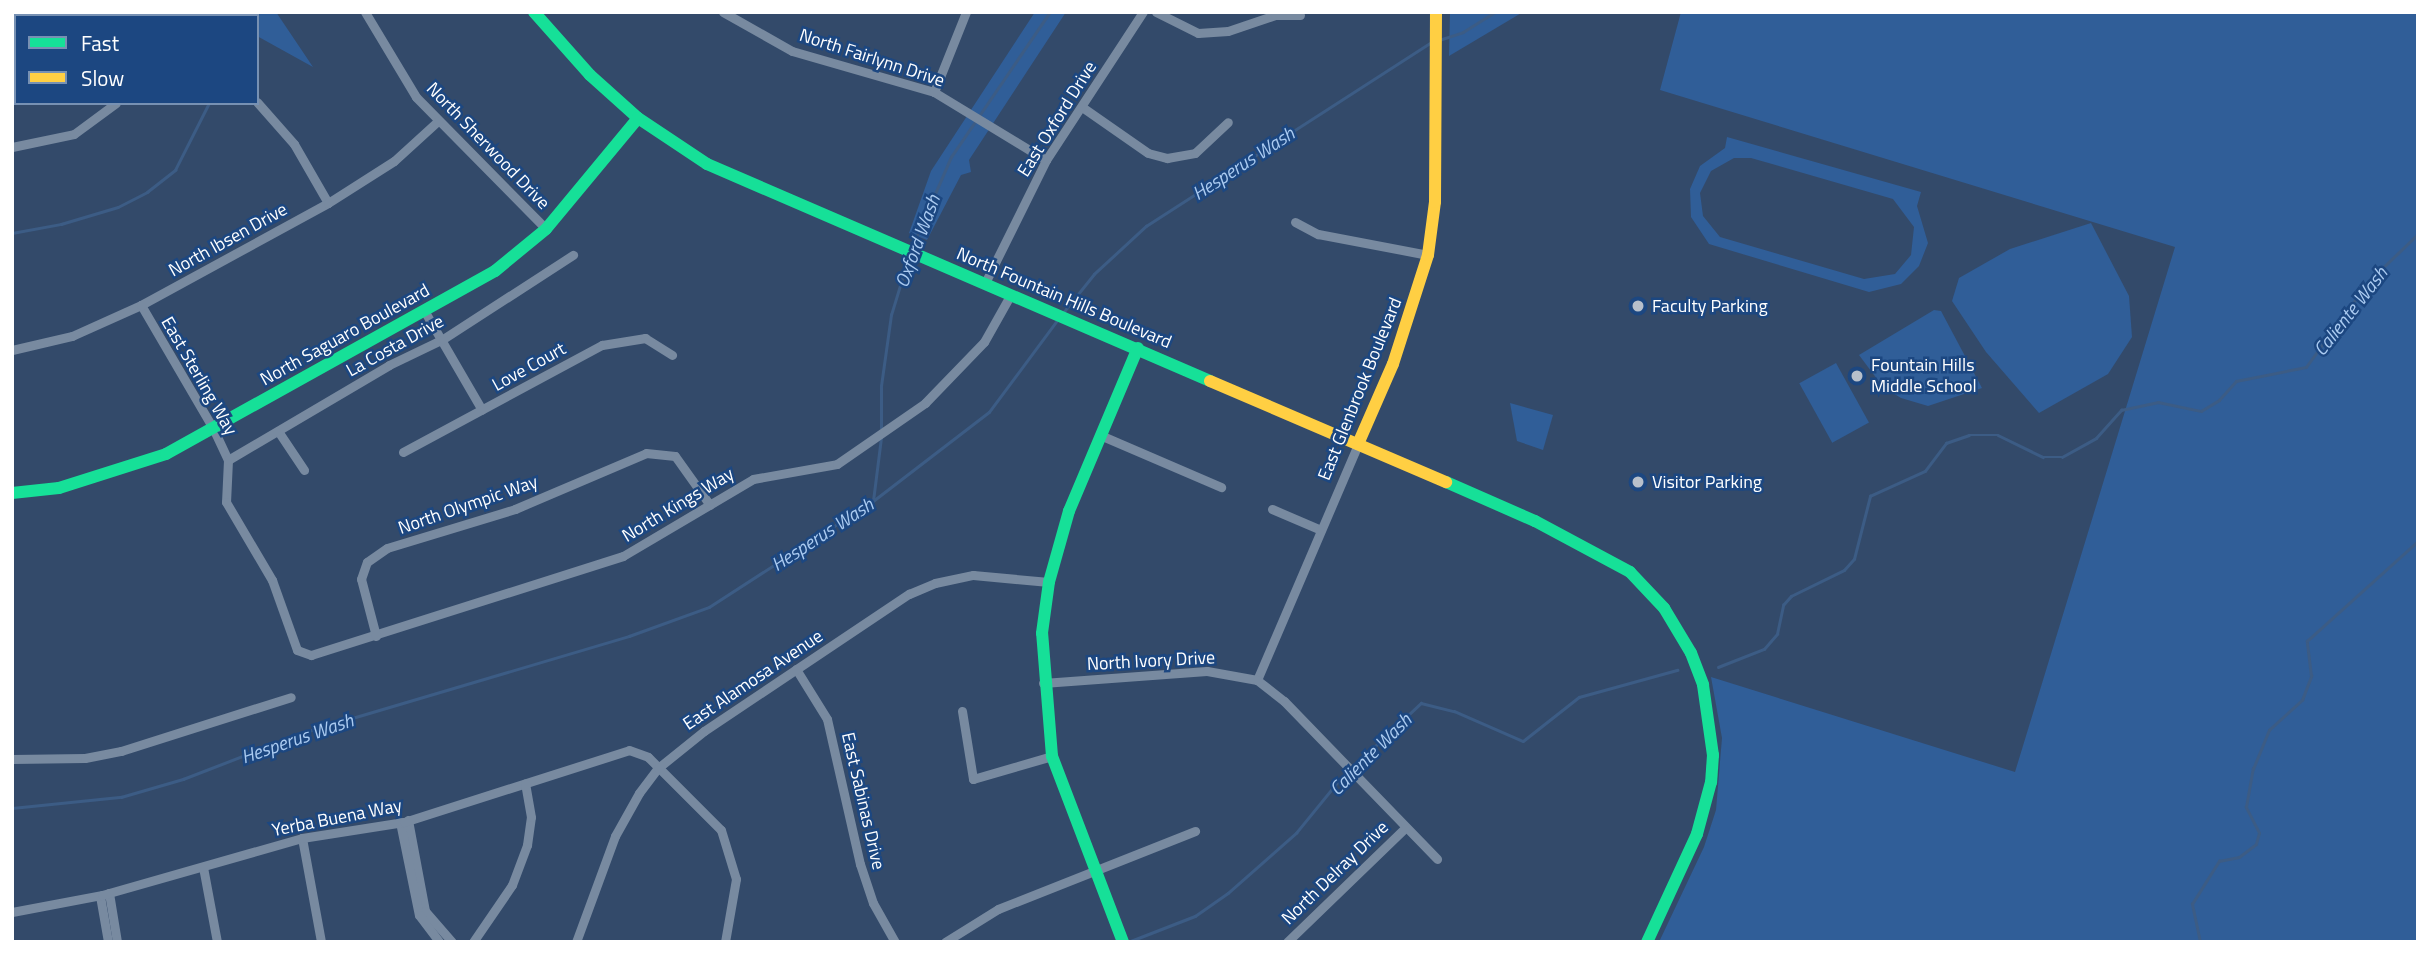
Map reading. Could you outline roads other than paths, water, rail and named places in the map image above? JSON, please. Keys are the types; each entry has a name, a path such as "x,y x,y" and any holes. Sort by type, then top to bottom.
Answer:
{"street":[{"name":"North Sherwood Drive","path":"365,12 392,64 438,121 546,229"},
{"name":"North Fountain Hills Boulevard","path":"534,12 590,75 638,118 687,153 733,177 1138,348 1542,524 1604,555 1645,587 1678,629 1703,685 1713,755 1711,782 1697,834 1647,942"},
{"name":"North Fairlynn Drive","path":"723,12 792,51 934,92 1046,160"},
{"path":"934,92 966,12"},
{"name":"East Oxford Drive","path":"985,283 1046,160 1143,12"},
{"path":"1156,12 1198,33 1228,31 1275,15 1300,15"},
{"name":"East Glenbrook Boulevard","path":"1257,680 1392,364 1428,255 1436,202 1436,12"},
{"path":"259,104 294,144 328,203"},
{"path":"12,147 74,134 113,105"},
{"path":"1082,107 1149,153 1167,158 1195,153 1228,122"},
{"name":"North Saguaro Boulevard","path":"12,493 59,488 128,470 213,428 495,271 546,229 638,118"},
{"name":"North Ibsen Drive","path":"12,350 72,336 141,305 328,203 394,161 438,121"},
{"path":"1295,222 1318,234 1428,255"},
{"name":"La Costa Drive","path":"228,460 388,365 443,339 573,255"},
{"name":"North Kings Way","path":"302,653 320,654 623,556 764,475 837,464 925,403 984,342 1011,294"},
{"name":"East Sterling Way","path":"141,305 213,428 228,460 226,502 272,580 294,645 302,653"},
{"path":"425,312 482,410"},
{"name":"Love Court","path":"403,452 616,340 651,339 672,355"},
{"path":"1123,942 1093,870 1052,756 1043,683 1042,633 1049,582 1069,511 1138,348"},
{"path":"278,431 304,470"},
{"path":"1100,435 1221,487"},
{"name":"North Olympic Way","path":"376,636 361,579 367,562 387,548 515,509 646,453 675,456 710,505"},
{"path":"1272,509 1321,530"},
{"name":"East Alamosa Avenue","path":"576,942 615,835 658,768 796,669 909,594 937,582 973,575 1049,582"},
{"name":"East Sabinas Drive","path":"796,669 827,719 860,864 873,903 895,942"},
{"name":"North Ivory Drive","path":"1043,683 1207,671 1257,680"},
{"path":"1257,680 1437,859"},
{"path":"12,759 57,759 121,751 291,697"},
{"path":"962,711 973,779 1052,756"},
{"name":"Yerba Buena Way","path":"12,912 105,894 302,838 404,821 629,750 642,753 708,814 728,845 736,879 725,942"},
{"path":"473,942 512,885 527,845 531,817 525,784"},
{"path":"404,821 419,915 439,942"},
{"path":"404,821 425,911 452,942"},
{"name":"North Delray Drive","path":"1287,942 1405,828"},
{"path":"946,942 998,909 1195,831"},
{"path":"302,838 321,942"},
{"path":"203,867 217,942"},
{"path":"105,894 108,942"},
{"path":"105,894 117,942"}],"waterway":[{"name":"Oxford Wash","path":"912,247 951,157 1050,12"},
{"name":"Hesperus Wash","path":"1439,40 1463,32 1495,12"},
{"name":"Hesperus Wash","path":"1062,314 1094,274 1146,226 1432,42"},
{"path":"12,233 61,224 118,207 147,192 175,170 208,105"},
{"name":"Caliente Wash","path":"1718,667 1764,649 1777,634 1783,605 1791,596 1844,570 1854,559 1870,496 1925,471 1946,443 1969,435 1998,435 2043,457 2062,457 2096,438 2121,410 2158,402 2201,411 2219,400 2236,381 2306,367 2370,280 2418,234"},
{"name":"Oxford Wash","path":"881,428 881,386 891,315 909,256"},
{"name":"Hesperus Wash","path":"12,808 121,797 183,779 305,732 629,636 709,607 873,501 989,412 1058,319"},
{"name":"Oxford Wash","path":"873,501 881,438"},
{"path":"2200,942 2192,904 2219,861 2239,857 2256,844 2259,833 2246,807 2253,769 2269,730 2302,700 2311,676 2307,641 2418,541"},
{"name":"Caliente Wash","path":"1128,942 1195,916 1228,893 1296,833 1340,779 1421,703 1454,711 1523,741 1579,697 1677,670"}],"place":[{"name":"Faculty Parking","path":"1638,306"},
{"name":"Fountain Hills Middle School","path":"1857,376"},
{"name":"Visitor Parking","path":"1638,482"}]}
